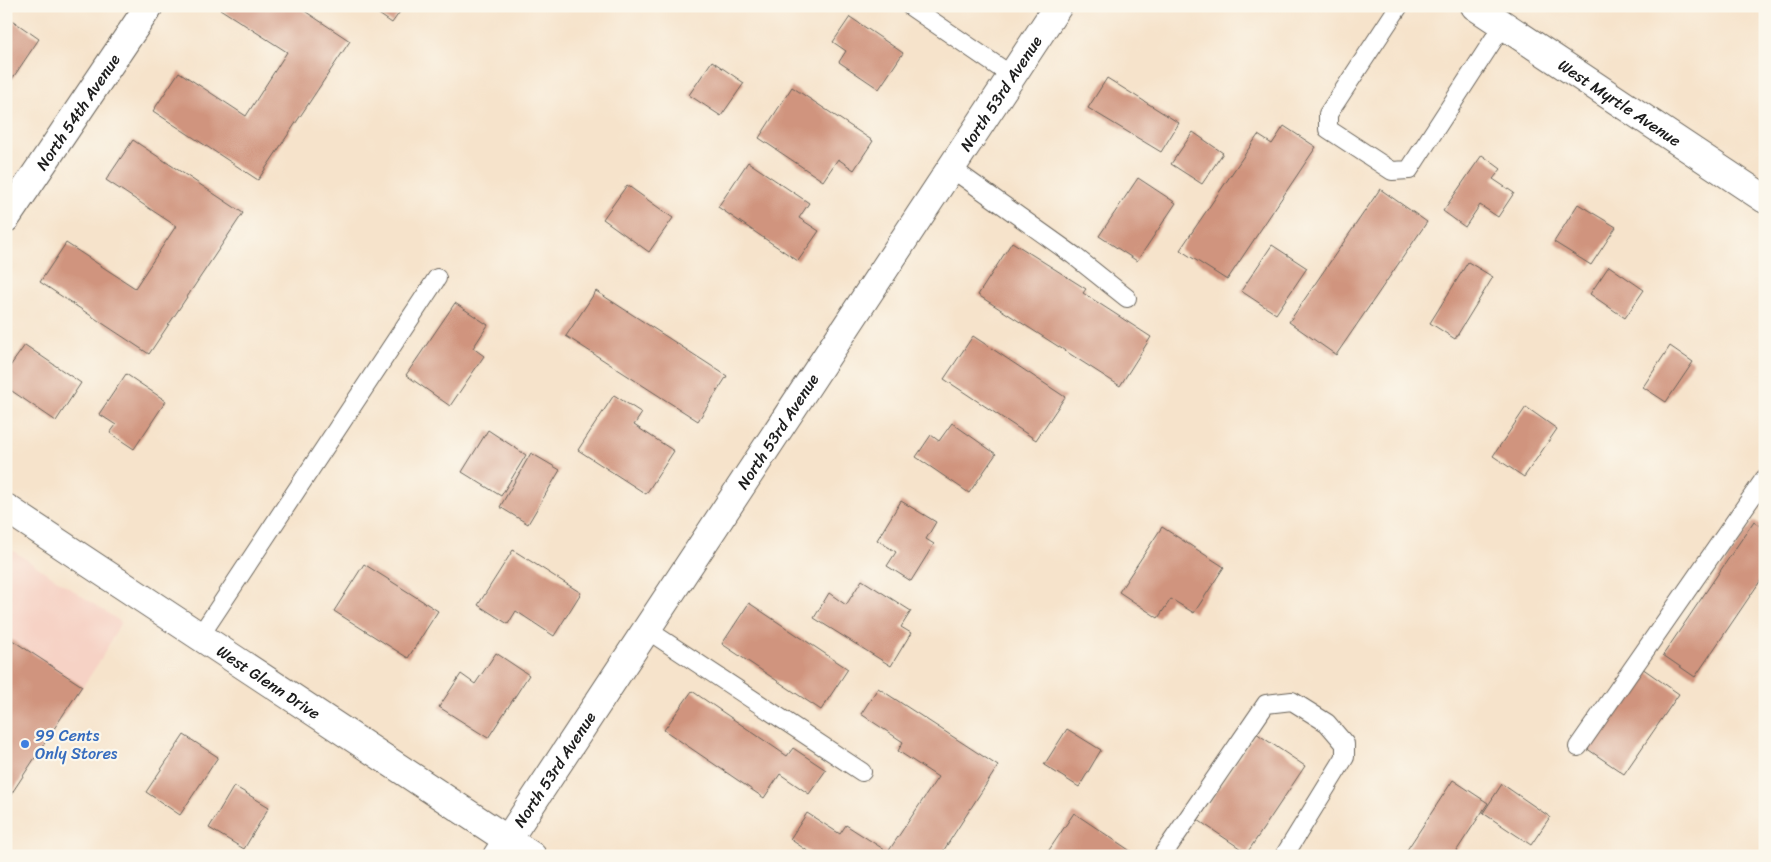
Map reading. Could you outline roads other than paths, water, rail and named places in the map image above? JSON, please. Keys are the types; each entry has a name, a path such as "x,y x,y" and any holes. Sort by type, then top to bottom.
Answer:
{"street":[{"name":"North 54th Avenue","path":"6,218 148,6"},
{"name":"North 53rd Avenue","path":"502,848 1058,6"},
{"name":"West Myrtle Avenue","path":"1475,6 1765,199"},
{"name":"West Glenn Drive","path":"6,508 200,636 502,848 532,856"}],"lane":[{"path":"910,6 1012,76"},
{"path":"1399,6 1328,114 1328,129 1392,172 1409,170 1503,25"},
{"path":"951,168 1073,255 1127,298"},
{"path":"200,636 437,278"},
{"path":"1578,747 1765,478"},
{"path":"646,629 862,772"},
{"path":"1162,856 1266,704 1292,702 1327,723 1344,744 1344,757 1284,856"}],"place":[{"name":"99 Cents Only Stores","path":"25,744"}]}
